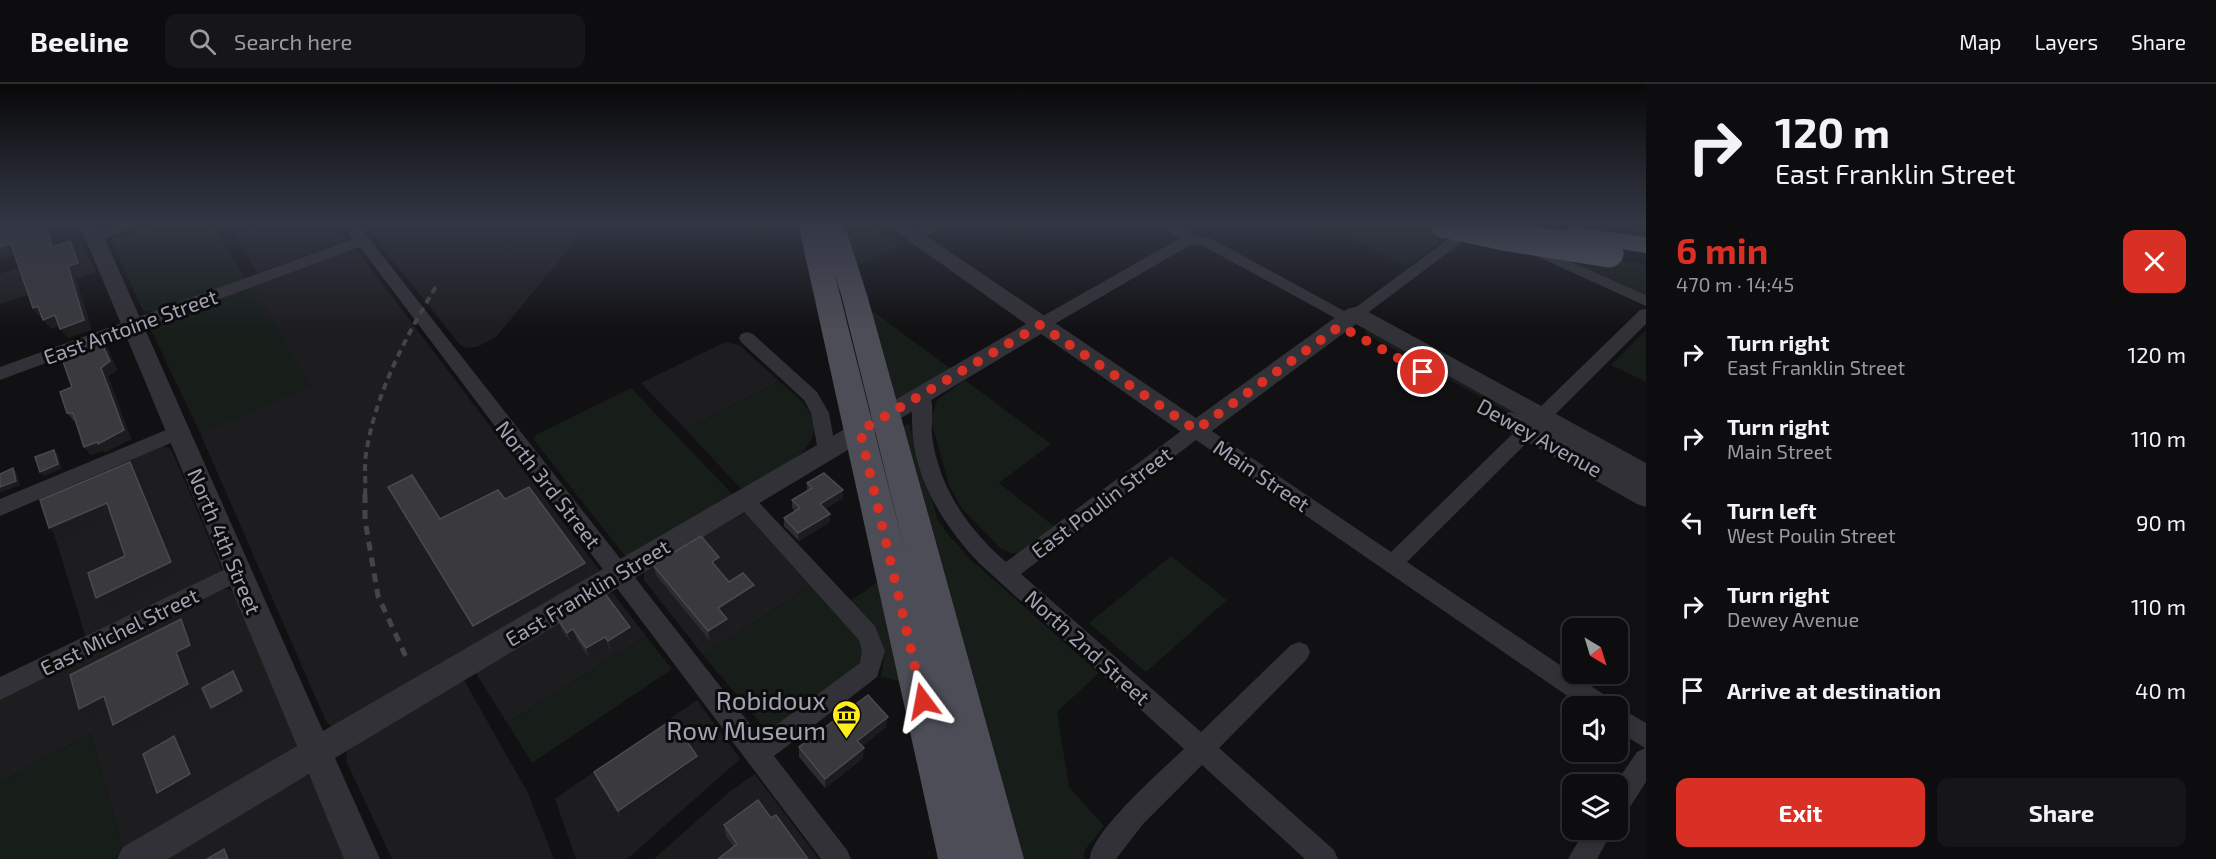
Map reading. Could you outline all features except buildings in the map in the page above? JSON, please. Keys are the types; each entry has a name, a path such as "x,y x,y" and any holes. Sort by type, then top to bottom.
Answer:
{"main road":[{"path":"821,259 1002,859"},
{"path":"843,259 855,298 872,424 960,859"}],"street":[{"name":"North 4th Street","path":"103,259 362,859"},
{"name":"East Antoine Street","path":"0,374 313,259"},
{"name":"North 3rd Street","path":"376,259 838,859"},
{"name":"Main Street","path":"945,259 1393,562 1587,696"},
{"path":"1040,325 1155,259"},
{"name":"Dewey Avenue","path":"1238,259 1535,424 1646,496"},
{"path":"1196,430 1430,259"},
{"path":"1555,259 1646,301"},
{"path":"1393,562 1646,314"},
{"name":"East Franklin Street","path":"135,859 1040,325"},
{"path":"747,338 811,396 820,413 826,451"},
{"name":"North 2nd Street","path":"922,396 920,415 924,446 944,506 957,527 982,556 1006,574 1324,859"},
{"name":"Dewey Avenue","path":"1535,424 1646,475"},
{"name":"East Poulin Street","path":"1006,574 1196,430"},
{"path":"0,508 178,432"},
{"path":"744,499 867,633 874,645 875,656 869,670 757,754"},
{"name":"East Michel Street","path":"0,689 238,572"},
{"path":"1103,859 1103,854 1134,815 1299,652"},
{"path":"1628,725 1646,737"},
{"path":"1628,787 1646,760"},
{"path":"1581,859 1593,840"}],"shaded area":[{"path":"46,259 89,259 96,272 0,304 0,274"},
{"path":"120,259 233,259 245,279 153,312 143,311"},
{"path":"249,259 295,259 258,273"},
{"path":"327,259 364,259 600,571 332,727 326,721 200,433 310,386 252,286"},
{"path":"392,259 560,259 496,337 477,347 467,348 460,345"},
{"path":"852,259 871,259 854,267"},
{"path":"1394,259 1417,259 1408,266"},
{"path":"1568,259 1609,259 1646,264 1646,295"},
{"path":"252,286 311,386 200,433 150,328 152,324"},
{"path":"867,307 951,369 899,399 892,400"},
{"path":"1368,328 1519,414 1513,415 1366,334 1365,330"},
{"path":"1646,330 1646,382 1611,365"},
{"path":"725,342 739,345 779,381 686,430 641,383"},
{"path":"965,380 1051,444 999,483 1056,528 1021,553 1010,553 1000,548 962,509 949,485 931,420 937,400"},
{"path":"779,381 806,407 813,421 813,435 807,447 796,458 743,491 686,430"},
{"path":"631,388 733,495 631,556 624,555 534,440 536,435"},
{"path":"909,424 938,520 948,534 968,557 1099,673 1057,712 1069,787 1104,826 1084,851 1084,859 1020,859 899,428"},
{"path":"161,447 167,447 172,451 222,570 217,577 87,641 43,498"},
{"path":"746,512 812,585 703,655 644,580 644,574 646,569"},
{"path":"1171,556 1227,600 1146,672 1089,623"},
{"path":"881,580 902,682 881,677 882,643 867,619 850,601"},
{"path":"812,585 860,639 866,653 860,666 775,730 766,730 703,655"},
{"path":"227,589 233,592 297,743 293,751 124,852 91,734 0,782 0,698 217,591"},
{"path":"613,593 646,636 507,723 475,672 605,594"},
{"path":"646,636 672,669 532,763 507,723"},
{"path":"464,680 528,793 554,859 392,859 346,761 347,752 352,746"},
{"path":"697,700 740,759 627,859 576,859 555,799"},
{"path":"91,734 124,852 113,859 0,859 0,782"},
{"path":"755,774 819,859 654,859 729,792"},
{"path":"308,775 317,783 348,859 161,859 297,777"}],"railway":[{"path":"406,657 378,596 365,520 365,464 370,432 384,388 403,345 437,285"}],"place":[{"name":"Robidoux Row Museum","path":"847,740"}],"route":[{"path":"923,701 860,431 1040,325 1196,430 1340,326 1423,372"}]}
